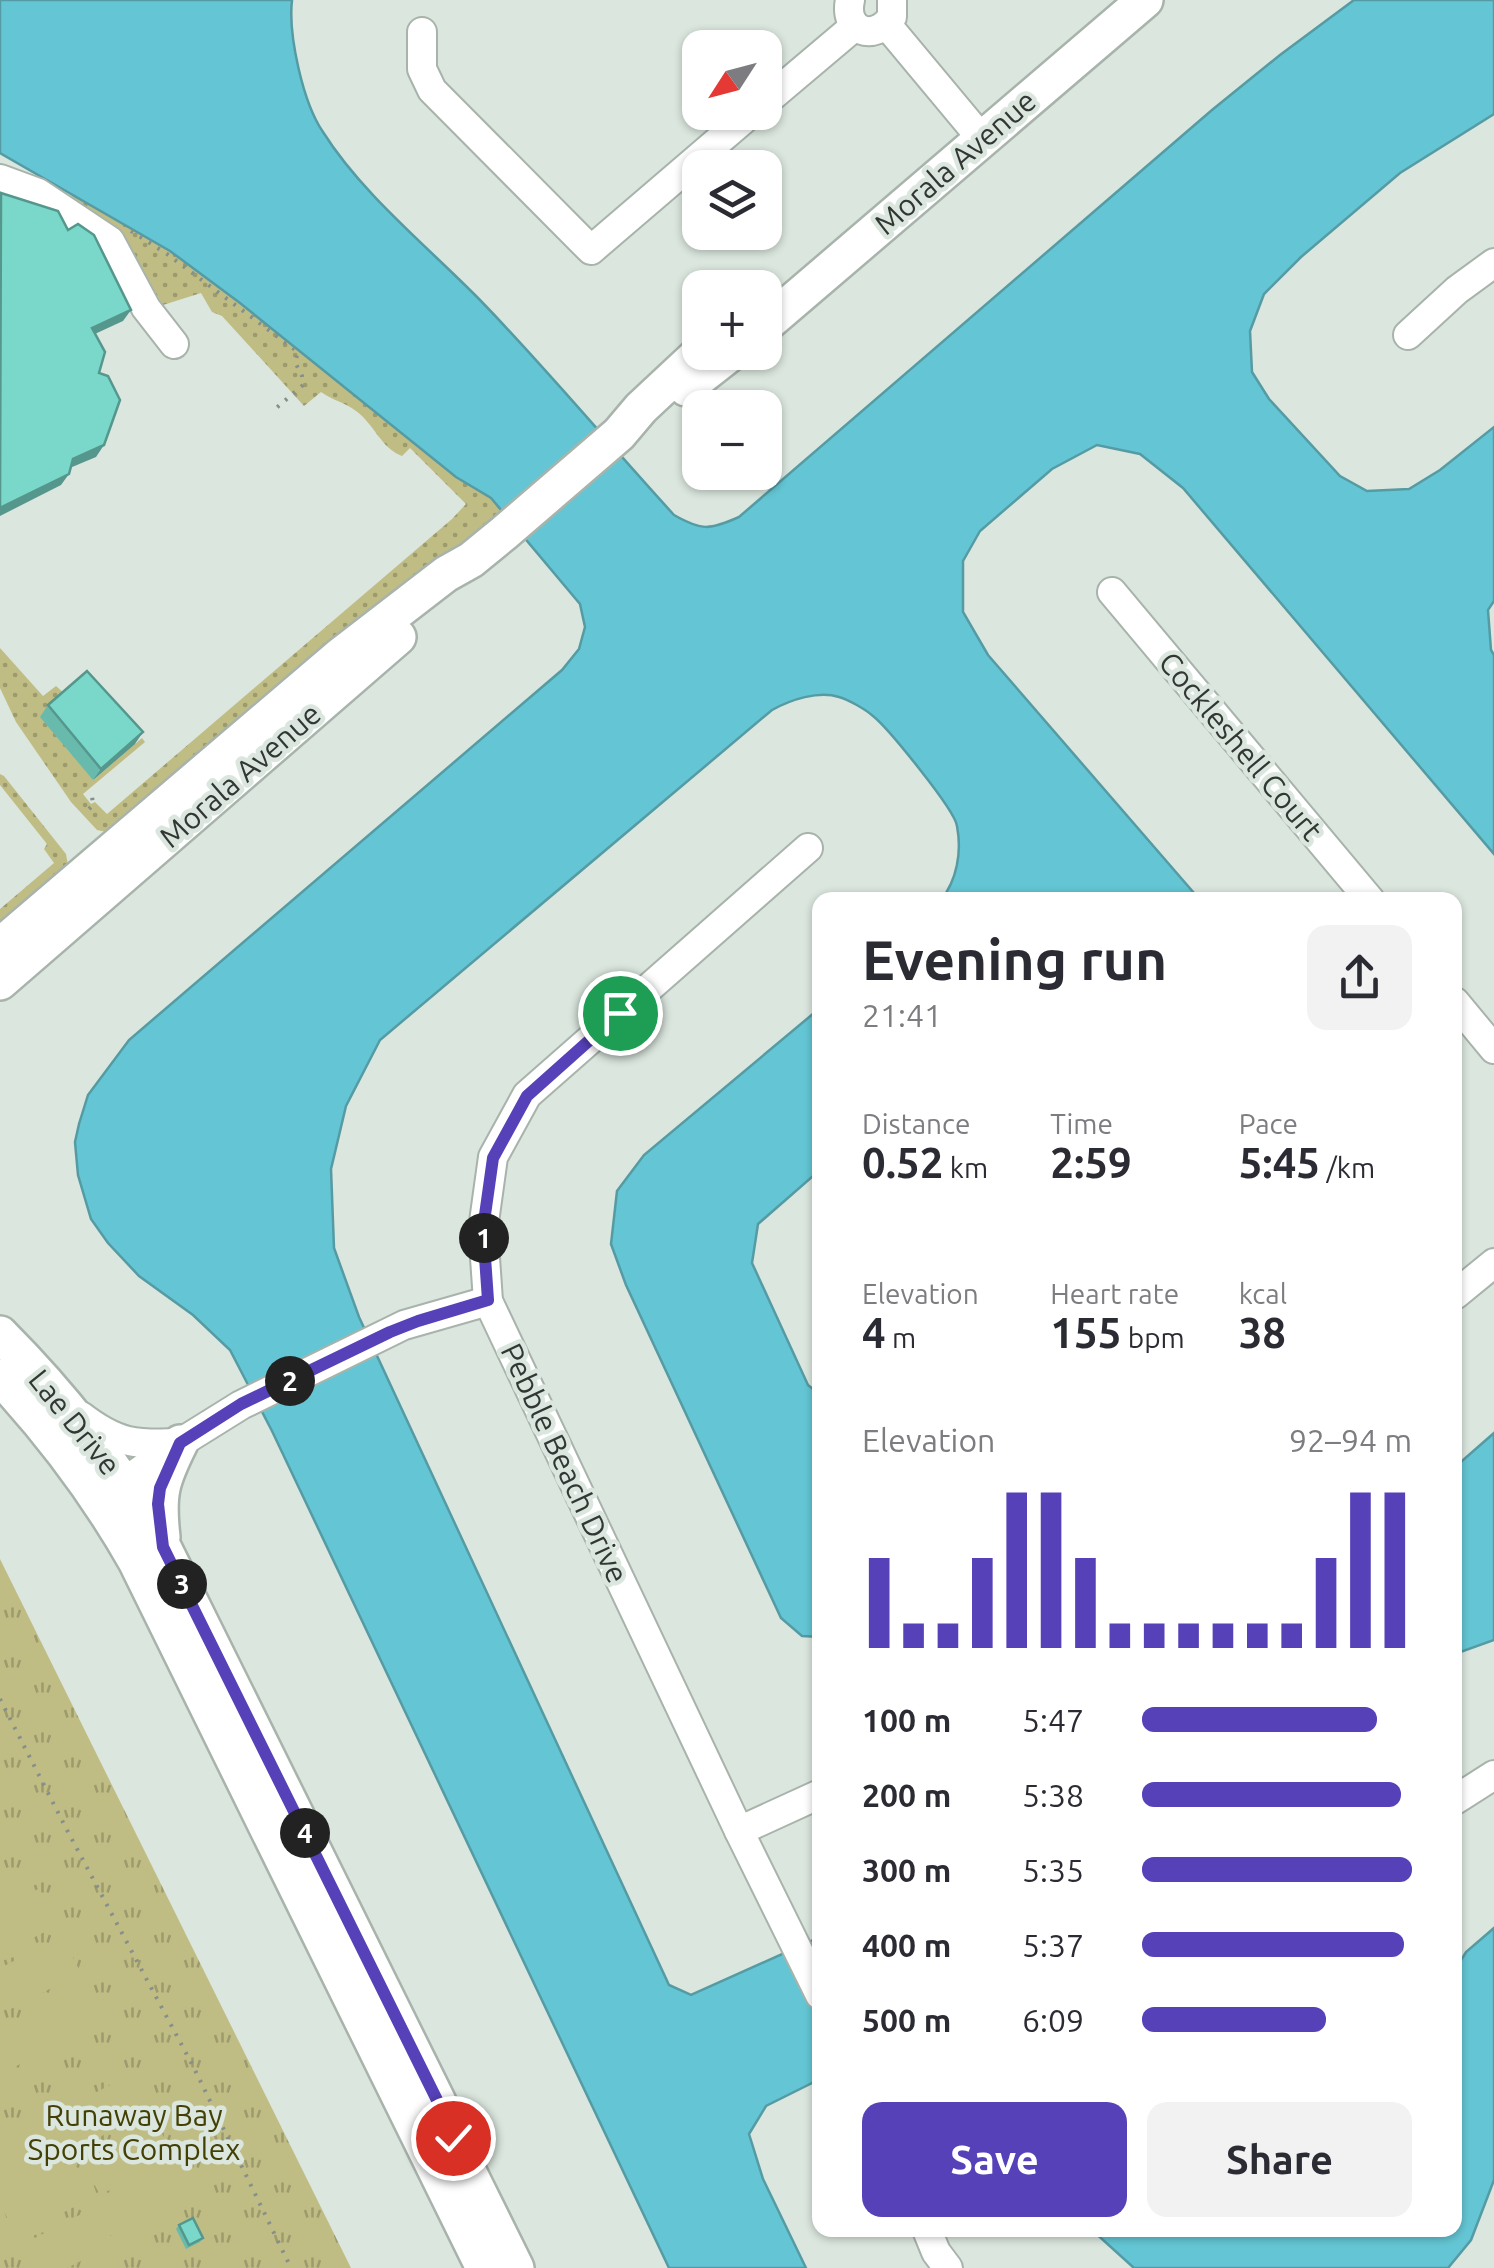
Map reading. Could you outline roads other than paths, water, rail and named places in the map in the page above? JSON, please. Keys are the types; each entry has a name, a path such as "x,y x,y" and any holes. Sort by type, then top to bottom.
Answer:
{"main road":[{"name":"Morala Avenue","path":"782,308 1110,0"},
{"name":"Morala Avenue","path":"782,283 1145,0"},
{"name":"Morala Avenue","path":"0,946 340,655 504,533 619,434 682,369"},
{"name":"Morala Avenue","path":"619,434 709,370"},
{"name":"Morala Avenue","path":"0,982 370,663 454,584 471,560"},
{"name":"Lae Drive","path":"0,1334 64,1403 111,1491 151,1589 484,2268"},
{"name":"Lae Drive","path":"0,1376 163,1547 516,2268"},
{"path":"163,1547 160,1488 180,1443"}],"street":[{"path":"782,85 852,13 863,30 871,32 881,30 890,12 975,130"},
{"path":"422,32 422,69 432,90 591,250 731,130"},
{"path":"0,179 38,193 110,241 146,308 174,344"},
{"path":"1408,335 1457,290 1494,264"},
{"name":"Cockleshell Court","path":"1112,592 1363,892"},
{"name":"Pebble Beach Drive","path":"808,848 527,1096 493,1158 483,1229 488,1300 812,1978"},
{"path":"1462,1010 1494,1049"},
{"path":"1462,1289 1494,1263"},
{"path":"111,1491 241,1404 404,1326 488,1300"},
{"path":"64,1403 99,1430 122,1441 145,1445 180,1443"},
{"path":"1462,1796 1494,1775"},
{"path":"739,1831 812,1798"},
{"path":"929,2237 948,2268"}],"water":[{"path":"0,0 292,0 292,31 303,87 316,119 339,155 376,198 504,325 674,515 706,527 739,517 770,490 782,490 782,480 1212,110 1354,0 1494,0 1494,114 1400,173 1301,257 1264,294 1250,331 1252,372 1269,399 1340,476 1367,491 1409,489 1494,427 1494,601 1488,610 1494,655 1494,854 1183,488 1140,454 1097,445 1052,469 980,531 963,561 963,612 988,655 1193,892 946,892 957,865 959,846 957,826 945,804 870,713 839,697 805,697 772,710 380,1040 346,1106 331,1169 334,1248 359,1317 669,1985 691,1995 812,1941 812,2083 766,2106 749,2134 763,2179 806,2268 669,2268 230,1350 193,1315 139,1276 91,1219 78,1175 75,1142 88,1095 129,1040 562,670 579,649 585,627 580,604 491,498 456,477 170,251 0,153"},
{"path":"812,1015 812,1177 758,1224 752,1263 812,1388 812,1637 802,1636 781,1618 626,1285 611,1244 617,1191 644,1155"},
{"path":"1494,1433 1494,1640 1462,1651 1462,1461"},
{"path":"1494,1928 1494,2180 1471,2240 1448,2268 1134,2268 1100,2237 1462,2237 1462,1959"}],"park label":[{"name":"Runaway Bay Sports Complex","path":"134,2132"}]}
